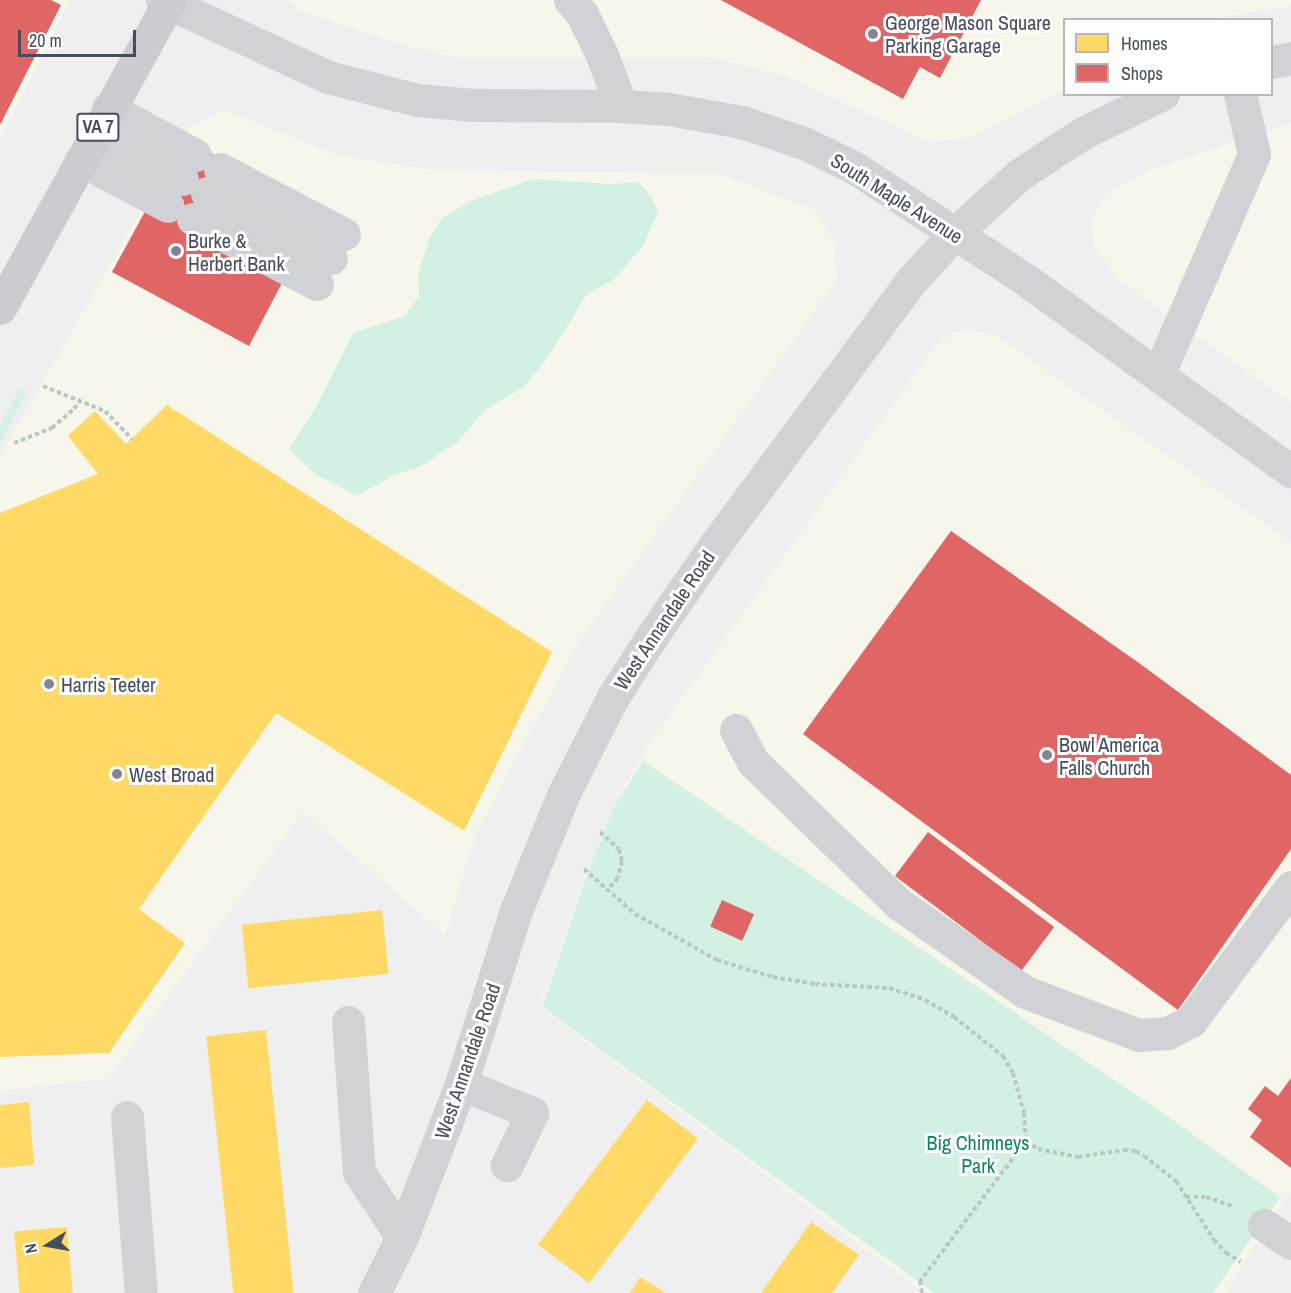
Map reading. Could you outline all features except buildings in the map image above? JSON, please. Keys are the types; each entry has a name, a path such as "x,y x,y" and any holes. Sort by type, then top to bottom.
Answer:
{"main road":[{"name":"VA 7","path":"0,308 167,1"}],"street":[{"path":"570,0 582,14 602,55 621,106"},
{"name":"South Maple Avenue","path":"167,1 328,77 417,100 501,106 621,106 669,109 742,122 804,143 855,168 955,233 1291,471"},
{"path":"1273,62 1291,58"},
{"name":"West Annandale Road","path":"374,1293 402,1237 462,1084 516,912 540,849 562,795 613,697 715,545 911,281 955,233 1019,175 1076,138 1159,96"},
{"path":"1158,375 1254,154 1240,96"},
{"path":"95,133 194,187"},
{"path":"95,133 331,258"},
{"path":"736,730 753,762 899,904 1025,992 1139,1035 1168,1033 1191,1021 1291,887"},
{"path":"348,1022 358,1172 402,1237"},
{"path":"462,1084 532,1113 507,1165"},
{"path":"127,1117 141,1293"},
{"path":"1263,1225 1291,1243"}],"path":[{"path":"43,386 81,399 105,411 132,439"},
{"path":"14,443 52,428 69,414 81,399"},
{"path":"600,832 619,849 622,861 618,878 608,889"},
{"path":"584,869 635,914 717,960 773,977 815,984 889,988 935,1006 954,1017 1003,1056 1013,1073 1024,1113 1026,1141 920,1281 922,1293"},
{"path":"1026,1141 1038,1149 1078,1157 1136,1151 1160,1166 1186,1197 1215,1240 1226,1253 1241,1262"},
{"path":"1186,1197 1223,1201 1263,1225"}],"shaded area":[{"path":"0,0 70,0 0,142"},
{"path":"289,0 1291,0 1291,6 1216,18 1063,18 1063,91 969,138 929,142 790,78 711,57 454,57 410,47 302,12"},
{"path":"223,110 337,155 432,170 720,174 816,211 834,241 837,280 580,640 475,835 445,935 303,812 108,1079 0,1090 0,456 189,127"},
{"path":"1291,123 1291,403 1119,280 1095,247 1091,222 1105,195 1146,171"},
{"path":"970,330 994,334 1291,542 1291,1195 1288,1194 1225,1293 924,1293 540,1007 589,865 616,803 648,745 934,347 954,332"}],"green space":[{"path":"533,179 611,184 638,182 651,196 658,212 643,246 613,280 587,294 548,357 524,387 486,409 459,441 419,467 396,474 357,496 315,474 289,449 318,403 353,333 405,316 419,296 418,275 429,240 441,219 471,201"},
{"path":"20,389 27,391 26,394 0,443 0,424"},
{"name":"Big Chimneys Park","path":"643,761 1163,1113 1280,1197 1213,1293 934,1293 542,1007 590,866 614,807"}],"place":[{"name":"George Mason Square Parking Garage","path":"873,34"},
{"name":"Burke & Herbert Bank","path":"176,251"},
{"name":"Harris Teeter","path":"49,684"},
{"name":"Bowl America Falls Church","path":"1047,755"},
{"name":"West Broad","path":"117,774"}]}
